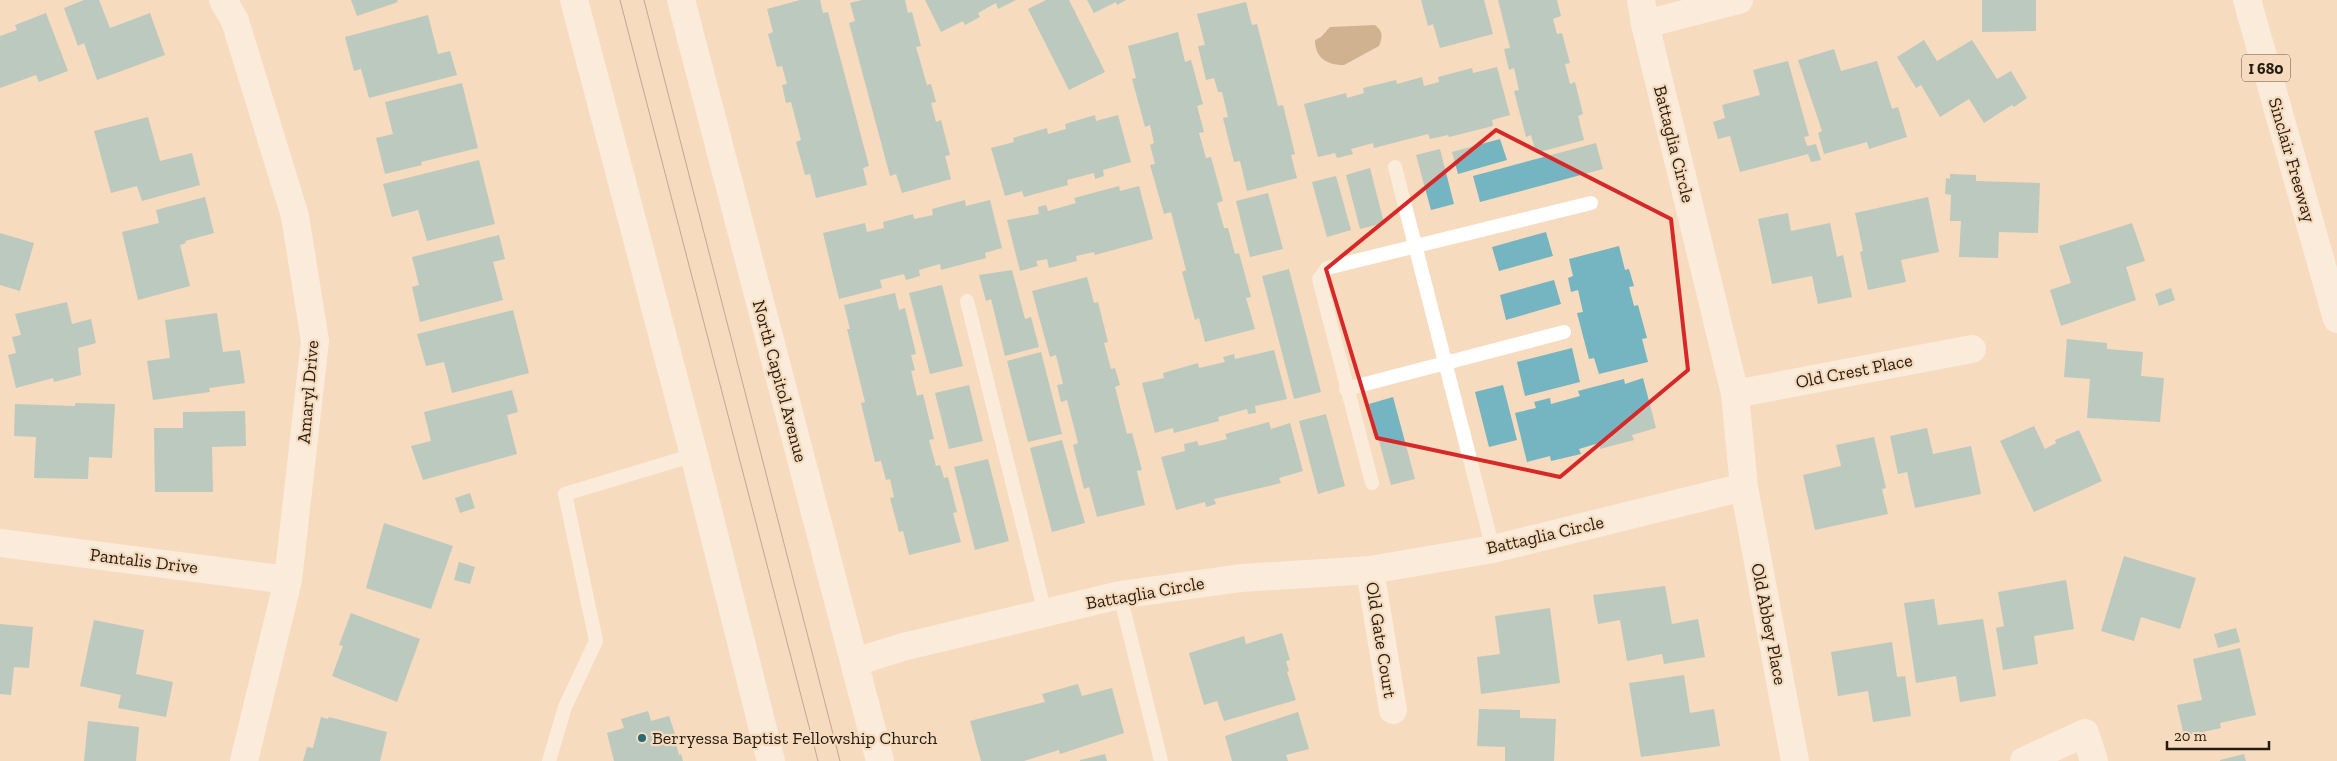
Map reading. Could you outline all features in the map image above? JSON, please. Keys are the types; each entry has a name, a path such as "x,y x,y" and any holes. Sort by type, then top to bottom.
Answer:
{"main road":[{"name":"Amaryl Drive","path":"223,0 235,22 295,216 315,341 288,580 244,761"},
{"path":"574,0 694,455 771,761"},
{"name":"North Capitol Avenue","path":"681,0 880,761"},
{"path":"1643,12 1739,0"},
{"path":"2240,0 2286,136"},
{"name":"Sinclair Freeway","path":"2247,0 2337,319"},
{"name":"Battaglia Circle","path":"855,662 903,647 1120,595 1241,578 1370,570 1493,549 1744,487 1735,394 1643,12"},
{"name":"Old Crest Place","path":"1735,394 1972,349"},
{"name":"Old Abbey Place","path":"1744,487 1795,761"},
{"name":"Pantalis Drive","path":"0,543 288,580"},
{"name":"Old Gate Court","path":"1370,570 1393,710"},
{"path":"2024,761 2085,733 2094,761"}],"lane":[{"path":"1395,167 1493,549"},
{"path":"1372,483 1346,389 1319,279 1327,268 1416,244 1591,203"},
{"path":"968,301 1045,613"},
{"path":"1346,389 1564,332"},
{"path":"550,761 565,707 596,641 565,494 694,455"},
{"path":"1120,595 1161,761"}],"highlighted area":[{"path":"1496,130 1671,219 1688,370 1560,477 1377,438 1326,269"}],"shaded area":[{"path":"1375,25 1382,34 1379,46 1344,65 1327,62 1317,52 1315,40 1321,37 1330,27"}],"building":[{"path":"84,0 99,0 110,28 150,13 165,55 97,80 84,43 78,46 64,8"},
{"path":"351,0 397,0 398,2 357,16"},
{"path":"800,0 820,0 823,13 828,12 869,166 863,168 867,185 816,198 810,174 805,175 796,142 801,140 791,102 786,103 782,85 787,84 782,66 777,67 768,34 773,32 767,9"},
{"path":"862,0 905,0 908,13 912,12 921,46 916,47 927,85 931,84 936,102 931,103 936,122 941,120 950,155 945,156 951,179 902,193 896,174 890,176 849,23 855,21 850,3"},
{"path":"925,0 1016,0 998,9 996,3 978,13 980,17 965,25 963,21 941,32"},
{"path":"1046,0 1069,0 1105,72 1069,90 1028,9"},
{"path":"1087,0 1126,0 1117,5 1116,2 1094,13"},
{"path":"1421,0 1484,0 1493,34 1440,48 1433,24 1428,26"},
{"path":"1498,0 1557,0 1561,16 1553,19 1557,34 1562,33 1570,63 1565,64 1570,84 1575,82 1583,114 1578,116 1584,140 1536,153 1531,135 1526,137 1514,91 1519,90 1514,68 1509,70 1504,49 1510,48"},
{"path":"1982,0 2036,0 2036,31 1982,32"},
{"path":"1246,2 1252,25 1257,24 1278,106 1283,105 1295,154 1291,155 1297,178 1247,191 1240,161 1234,162 1223,118 1228,117 1222,92 1218,92 1214,78 1206,80 1198,46 1205,45 1197,14"},
{"path":"46,13 68,71 39,82 36,75 0,88 0,36 17,30 15,25"},
{"path":"428,15 438,54 450,51 457,75 369,98 361,69 354,71 345,37"},
{"path":"1178,32 1185,62 1191,60 1203,104 1197,106 1204,132 1199,133 1206,158 1211,157 1223,201 1217,203 1224,228 1228,228 1235,254 1239,253 1251,297 1246,298 1255,329 1205,342 1199,318 1195,320 1182,272 1186,270 1171,212 1164,214 1150,165 1155,164 1150,145 1154,143 1150,125 1145,127 1132,79 1136,78 1128,46"},
{"path":"1924,40 1937,61 1972,40 1997,79 2011,71 2027,98 1984,123 1969,99 1940,117 1921,85 1916,88 1897,57"},
{"path":"1834,49 1841,71 1877,61 1892,109 1898,107 1907,137 1869,149 1867,142 1824,154 1818,133 1822,131 1798,60"},
{"path":"1788,61 1809,136 1804,137 1807,146 1816,144 1821,160 1811,162 1808,154 1740,172 1730,136 1718,139 1713,122 1725,118 1722,105 1760,95 1753,70"},
{"path":"1497,67 1510,115 1492,120 1493,126 1449,137 1448,135 1430,139 1428,134 1374,148 1373,143 1351,149 1353,154 1337,158 1335,153 1318,157 1304,104 1346,93 1347,98 1364,93 1363,88 1396,80 1397,84 1422,77 1424,86 1439,82 1438,77 1472,68 1473,73"},
{"path":"462,83 478,148 421,162 422,165 385,174 376,138 393,134 385,102"},
{"path":"1095,115 1096,121 1118,115 1131,162 1103,170 1104,176 1095,179 1094,173 1067,180 1068,185 1024,197 1022,191 1005,196 991,148 1014,142 1013,138 1047,128 1048,134 1066,129 1065,124"},
{"path":"148,117 160,161 192,153 200,185 142,201 137,186 111,193 94,131"},
{"path":"1500,139 1507,160 1458,174 1452,152"},
{"path":"1596,143 1603,169 1480,202 1473,176"},
{"path":"1440,149 1454,204 1431,210 1416,155"},
{"path":"479,160 495,224 427,241 418,210 392,217 383,184"},
{"path":"1370,168 1384,223 1360,229 1346,175"},
{"path":"1950,174 1976,175 1976,181 2040,183 2038,233 1999,232 1998,258 1959,257 1961,221 1950,221 1951,195 1945,194 1946,178 1950,179"},
{"path":"1336,176 1351,230 1327,237 1312,182"},
{"path":"1119,186 1120,191 1139,186 1153,239 1095,255 1094,252 1076,256 1077,261 1049,268 1047,259 1036,261 1038,266 1020,271 1007,220 1039,214 1038,207 1046,205 1048,211 1076,203 1074,198"},
{"path":"1268,193 1283,249 1250,257 1236,201"},
{"path":"205,197 214,233 185,241 186,243 180,245 190,286 138,300 122,232 159,223 156,210"},
{"path":"1928,197 1939,252 1901,260 1906,282 1868,290 1860,252 1863,251 1855,213"},
{"path":"965,200 966,206 990,200 1002,248 985,253 986,258 941,270 940,264 919,270 920,276 906,280 904,274 880,280 882,288 839,299 823,233 865,223 867,232 884,228 883,222 913,214 914,219 933,215 932,209"},
{"path":"1788,213 1791,231 1830,223 1837,257 1843,255 1852,297 1818,304 1812,276 1772,284 1758,219"},
{"path":"2132,223 2145,261 2126,267 2136,300 2061,326 2050,290 2071,283 2059,246"},
{"path":"1546,232 1553,256 1499,271 1492,247"},
{"path":"0,233 34,243 20,291 0,285"},
{"path":"499,235 505,259 493,262 503,300 420,322 412,287 419,285 412,257"},
{"path":"1619,246 1625,270 1629,269 1634,286 1629,287 1634,306 1638,305 1647,338 1642,339 1648,362 1599,374 1594,358 1589,359 1577,313 1583,312 1578,290 1571,292 1568,278 1573,276 1569,259"},
{"path":"1289,269 1321,392 1294,399 1262,276"},
{"path":"1012,270 1025,319 1031,317 1039,347 1005,356 991,299 986,301 979,275"},
{"path":"1087,277 1094,303 1098,302 1108,342 1104,343 1111,369 1115,368 1120,385 1115,387 1127,434 1132,433 1142,470 1137,471 1145,505 1097,517 1089,487 1084,489 1073,445 1078,443 1067,400 1061,402 1057,385 1063,384 1056,355 1050,357 1032,291"},
{"path":"1554,280 1561,304 1506,320 1500,295"},
{"path":"942,285 963,366 930,374 909,293"},
{"path":"2171,288 2175,300 2159,306 2155,294"},
{"path":"895,293 899,310 905,308 916,354 911,355 915,370 911,371 917,396 923,394 934,439 929,440 936,466 940,465 944,478 948,477 957,512 953,513 961,542 909,555 903,531 899,532 890,498 894,497 890,479 886,480 881,461 875,462 861,403 865,402 847,329 850,329 844,305"},
{"path":"67,302 72,324 91,319 96,343 78,348 81,375 54,382 53,378 16,388 8,355 16,353 12,337 21,335 15,314"},
{"path":"513,310 529,373 452,393 444,362 426,366 417,334"},
{"path":"217,313 223,352 240,350 245,383 209,388 210,392 153,400 147,361 170,358 165,320"},
{"path":"2067,339 2107,343 2107,349 2143,352 2141,376 2164,378 2160,422 2087,418 2090,379 2064,377"},
{"path":"1572,348 1580,382 1525,396 1517,362"},
{"path":"1274,350 1287,399 1255,406 1256,413 1248,414 1247,409 1218,417 1219,421 1174,433 1173,428 1155,433 1142,383 1164,378 1163,373 1198,363 1199,368 1225,362 1223,357 1234,354 1235,359"},
{"path":"1041,352 1062,434 1028,442 1007,361"},
{"path":"1643,378 1656,428 1632,435 1634,440 1600,449 1599,443 1579,449 1581,454 1551,461 1550,456 1527,462 1515,413 1536,408 1534,402 1550,398 1551,404 1580,396 1578,391 1624,379 1625,384"},
{"path":"969,385 983,441 949,449 935,393"},
{"path":"1503,385 1517,440 1489,447 1475,392"},
{"path":"512,390 518,412 507,415 517,454 423,480 411,446 431,441 424,412"},
{"path":"1393,397 1415,479 1391,485 1369,404"},
{"path":"75,403 115,404 112,458 89,457 88,479 34,478 36,437 14,436 15,404 75,406"},
{"path":"245,411 246,446 212,447 213,492 155,492 154,428 183,428 183,412"},
{"path":"1326,414 1345,486 1318,494 1299,421"},
{"path":"1269,422 1271,429 1290,423 1303,471 1279,478 1281,483 1214,499 1216,504 1206,507 1205,502 1176,510 1161,457 1185,451 1184,444 1197,441 1199,446 1227,439 1225,434"},
{"path":"2034,426 2045,449 2056,443 2055,440 2079,430 2102,481 2034,512 2000,441"},
{"path":"1927,428 1933,454 1971,446 1981,494 1915,508 1907,472 1898,474 1890,436"},
{"path":"1874,437 1886,488 1882,489 1888,514 1815,530 1803,475 1841,466 1836,445"},
{"path":"1062,440 1085,523 1052,532 1030,448"},
{"path":"988,459 1009,541 975,550 954,467"},
{"path":"470,493 475,508 460,513 455,498"},
{"path":"384,523 453,546 431,609 366,588"},
{"path":"2124,556 2196,578 2180,629 2141,617 2134,641 2101,631"},
{"path":"459,562 475,567 470,584 454,580"},
{"path":"2066,580 2074,629 2034,636 2038,664 2003,670 1996,628 2004,626 1998,592"},
{"path":"1665,586 1672,624 1698,619 1705,657 1664,664 1662,654 1627,661 1620,620 1598,624 1593,595"},
{"path":"1934,599 1938,625 1983,619 1996,696 1960,702 1956,676 1916,683 1904,603"},
{"path":"1550,608 1560,683 1481,694 1477,657 1500,654 1495,616"},
{"path":"351,613 420,639 397,702 332,676 343,646 339,645"},
{"path":"94,620 144,630 136,674 173,682 166,717 118,708 121,695 80,686"},
{"path":"0,624 33,627 29,668 14,667 11,695 0,694"},
{"path":"2236,628 2240,642 2218,648 2214,634"},
{"path":"1282,633 1290,660 1286,661 1289,671 1287,672 1296,700 1224,721 1217,701 1204,705 1189,653 1244,636 1246,644"},
{"path":"1892,642 1897,677 1905,676 1911,716 1873,722 1868,691 1838,696 1831,652"},
{"path":"2240,648 2256,715 2220,723 2221,728 2184,736 2177,705 2202,700 2193,659"},
{"path":"1684,675 1690,713 1714,709 1720,746 1641,757 1629,683"},
{"path":"1078,684 1082,696 1112,688 1124,733 1060,754 1059,750 1024,761 981,761 970,721 1045,702 1042,694"},
{"path":"1479,709 1520,710 1520,718 1556,719 1554,761 1505,761 1505,747 1477,746"},
{"name":"Berryessa Baptist Fellowship Church","path":"648,711 651,721 669,716 678,743 676,744 679,755 681,754 683,761 614,761 607,733 624,728 621,719"},
{"path":"1298,712 1309,749 1286,755 1288,761 1232,761 1225,736"},
{"path":"321,717 328,719 329,717 387,732 380,761 303,761 307,747 313,748"},
{"path":"88,721 139,727 136,761 84,761"},
{"path":"1105,754 1107,761 1080,761 1080,760"},
{"path":"2244,754 2246,761 2220,761 2220,760"}],"tram line":[{"path":"620,0 818,761"},
{"path":"644,0 840,761"}],"place":[{"name":"Berryessa Baptist Fellowship Church","path":"642,738"}]}
